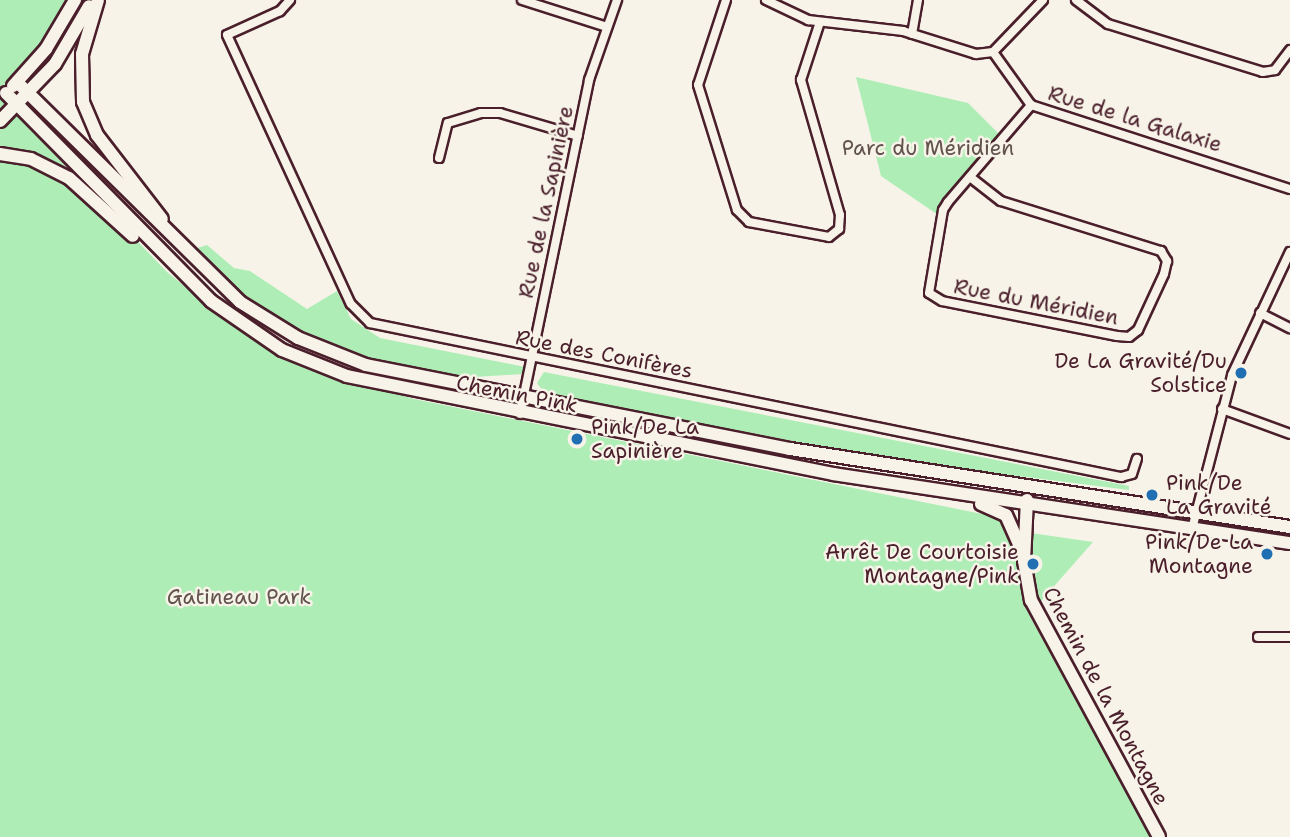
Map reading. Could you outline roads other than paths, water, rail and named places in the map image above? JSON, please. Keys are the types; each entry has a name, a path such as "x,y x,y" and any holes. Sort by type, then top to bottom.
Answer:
{"main road":[{"path":"3,96 51,41 75,0"},
{"path":"0,121 29,93 64,51 91,0"},
{"path":"98,0 80,66 89,119 187,254"},
{"name":"Chemin Pink","path":"17,82 187,254 240,302 320,348 382,370 1029,488 1290,527"},
{"name":"Chemin Pink","path":"3,96 18,105 178,272 253,333 312,364 378,386 833,474 1026,506 1290,543"},
{"path":"0,154 31,159 69,178 178,272"},
{"path":"833,474 992,508 1010,520 1024,561"},
{"name":"Chemin de la Montagne","path":"1029,488 1024,561 1034,609 1159,837"}],"street":[{"name":"Rue des Conifères","path":"290,0 280,11 227,35 356,312 381,327 1121,477 1132,474 1137,459"},
{"path":"522,0 607,27"},
{"name":"Rue de la Sapinière","path":"520,414 578,136 607,27 617,0"},
{"path":"726,0 698,85 737,210 749,222 829,237 839,229 840,215 801,80 820,22"},
{"path":"766,0 820,22 912,34 960,52 993,52 1043,0"},
{"path":"912,34 918,0"},
{"path":"1076,0 1108,24 1263,72 1275,70 1290,50"},
{"name":"Rue de la Galaxie","path":"993,52 1031,105 1290,189"},
{"name":"Rue du Méridien","path":"970,177 1001,201 1161,251 1166,268 1138,330 1117,336 934,298 928,280 941,217 970,177 1031,105"},
{"path":"439,158 448,123 481,113 500,113 578,136"},
{"path":"1192,529 1222,409 1260,313 1290,252"},
{"path":"1260,313 1290,328"},
{"path":"1222,409 1290,434"},
{"path":"1258,637 1290,637"}],"place":[{"name":"De La Gravité/Du Solstice","path":"1241,373"},
{"name":"Pink/De La Sapinière","path":"577,439"},
{"name":"Pink/De La Gravité","path":"1152,495"},
{"name":"Pink/De La Montagne","path":"1267,554"},
{"name":"Arrêt De Courtoisie Montagne/Pink","path":"1033,564"}],"park label":[{"name":"Parc du Méridien","path":"928,148"},
{"name":"Gatineau Park","path":"239,597"}]}
